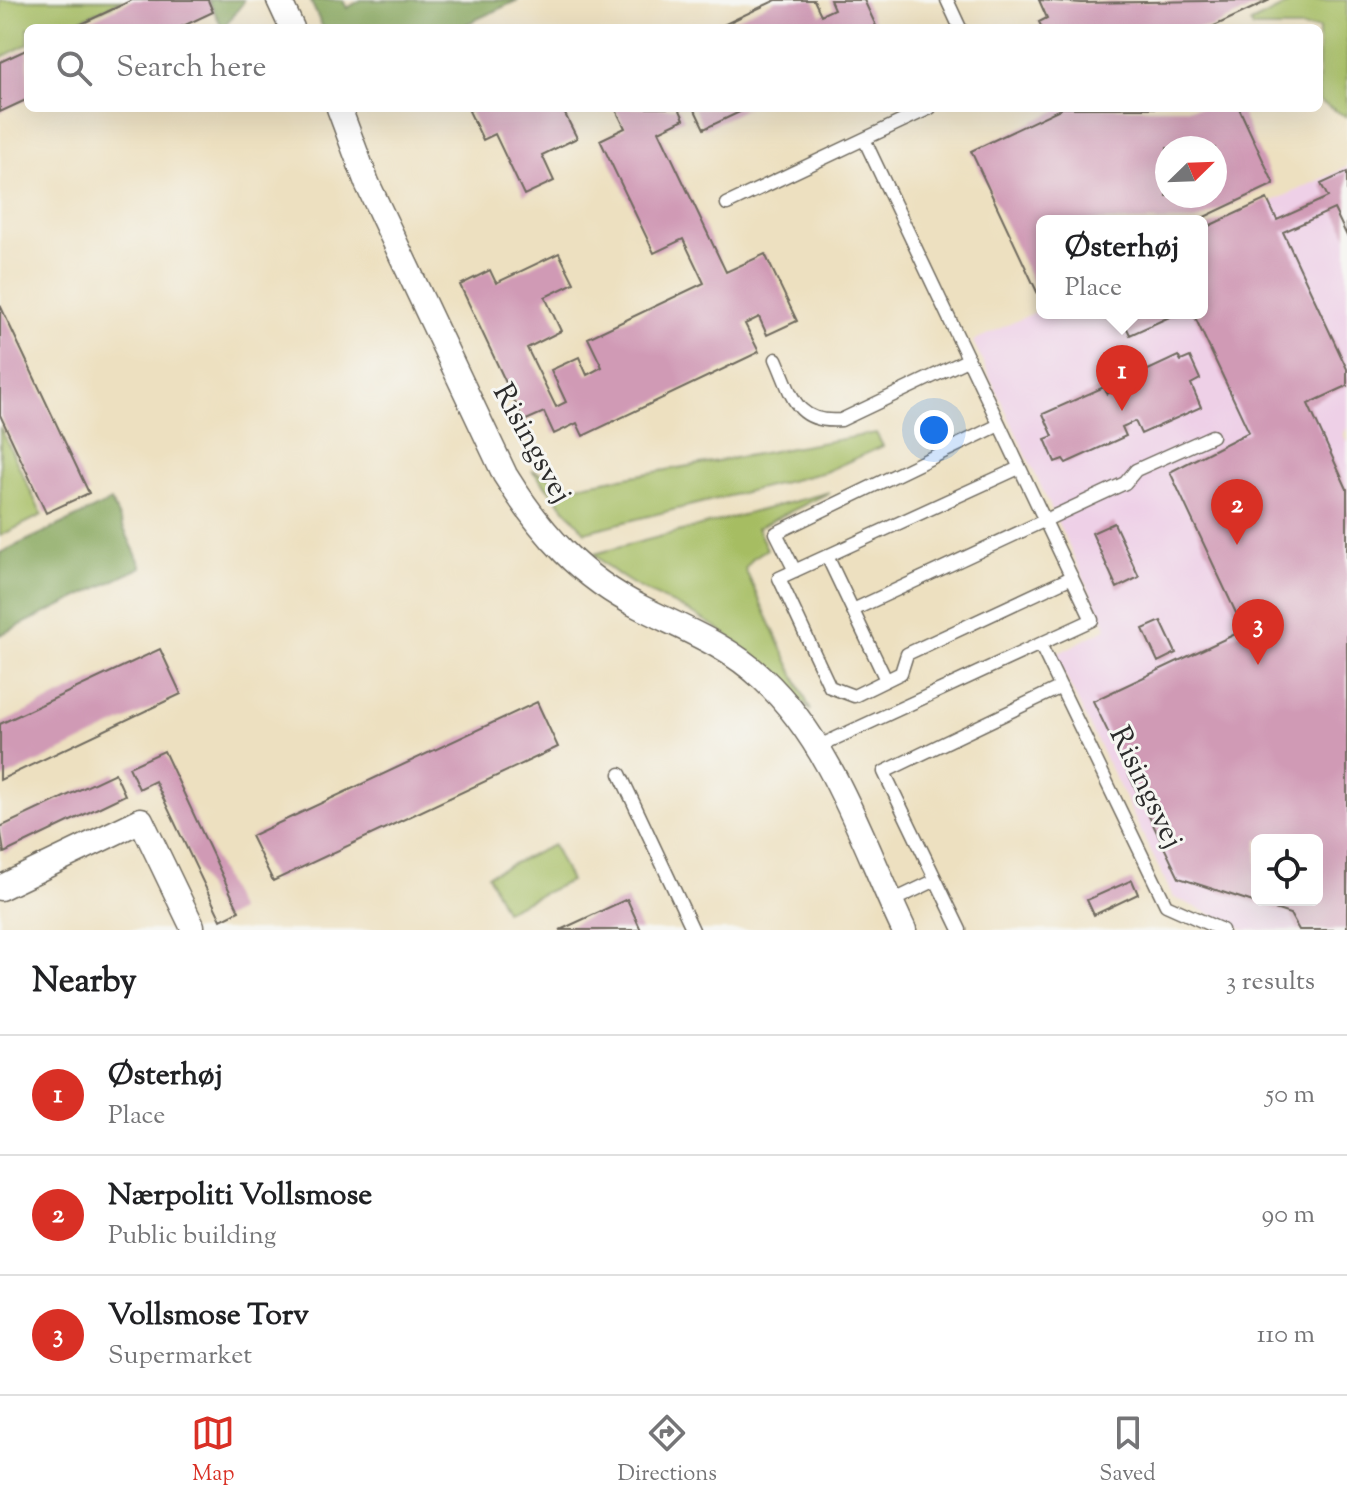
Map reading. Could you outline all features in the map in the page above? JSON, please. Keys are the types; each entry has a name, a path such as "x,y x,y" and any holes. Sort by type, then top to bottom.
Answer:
{"street":[{"path":"279,0 290,24"},
{"name":"Risingsvej","path":"340,112 367,183 505,475 533,520 563,553 598,582 724,648 760,676 788,704 819,746 904,930"},
{"path":"0,888 141,820 192,926"}],"lane":[{"path":"947,0 958,24"},
{"path":"727,204 921,112"},
{"path":"819,746 1092,620 864,139"},
{"path":"776,359 799,410 819,422 841,420 967,360"},
{"path":"795,571 776,533 999,425"},
{"path":"853,610 1125,483 1136,470 1212,436"},
{"path":"1019,468 779,578 830,687 854,696 901,673 907,654 1072,577"},
{"path":"827,556 886,680"},
{"name":"Risingsvej","path":"1040,644 1166,905 1222,930"},
{"path":"960,930 884,772 1061,687"},
{"path":"620,774 693,930"},
{"path":"890,902 936,880"}],"shaded area":[{"path":"1347,167 1347,428 1343,434 1347,443 1347,930 1246,930 1173,897 1055,655 1107,628 973,341 1036,312 1036,319 1208,319 1208,231"}],"green space":[{"path":"0,0 122,0 71,24 24,24 24,46 0,58"},
{"path":"208,0 243,0 226,24 221,24"},
{"path":"310,0 343,0 347,8 361,0 518,0 467,24 321,24"},
{"path":"1296,0 1347,0 1347,117 1323,103 1323,24 1251,23"},
{"path":"0,427 42,515 0,536"},
{"path":"876,433 883,446 825,472 585,532 532,470 570,487"},
{"path":"830,492 757,528 767,549 753,558 745,569 811,711 737,642 693,614 624,578 594,554"},
{"path":"111,501 142,567 0,635 0,553"},
{"path":"553,845 570,881 505,911 488,875"}],"building":[{"path":"132,0 208,0 213,12 188,24 81,24"},
{"path":"776,0 814,0 821,15 834,9 830,0 864,0 875,24 725,24"},
{"path":"1039,0 1082,3 1270,0 1219,24 1040,24 1047,18"},
{"path":"24,51 24,101 0,112 0,62"},
{"path":"469,112 564,112 577,138 542,155 554,181 524,195 495,134 483,140"},
{"path":"617,112 681,112 684,119 659,131 726,272 765,254 797,321 767,335 759,317 745,324 759,352 583,436 577,423 554,434 544,412 524,421 460,285 490,270 496,283 559,253 574,283 545,297 561,331 527,348 556,407 566,402 551,370 579,357 587,375 602,367 588,338 704,283 683,239 654,253 600,140 625,128"},
{"path":"696,112 740,112 704,129"},
{"path":"1054,112 1241,112 1274,184 1227,206 1227,136 1155,136 1155,208 1223,208 1208,215 1036,215 1036,290 971,151"},
{"path":"1347,172 1347,236 1334,209 1283,232 1347,369 1347,386 1308,404 1347,489 1347,930 1299,930 1290,914 1265,906 1323,906 1323,834 1251,834 1251,901 1179,878 1093,701 1244,630 1170,472 1249,432 1196,319 1208,319 1208,226 1267,199 1277,220 1328,197 1321,184"},
{"path":"0,305 89,493 46,513 0,415"},
{"path":"1123,319 1165,319 1130,335"},
{"path":"1178,356 1181,361 1190,357 1200,379 1191,384 1201,407 1141,434 1135,421 1122,427 1126,436 1066,463 1063,459 1055,462 1045,439 1053,436 1043,414 1104,387 1107,394 1120,388 1118,384"},
{"path":"1114,523 1139,577 1117,588 1092,533"},
{"path":"1161,621 1176,653 1158,662 1143,629"},
{"path":"160,649 181,694 0,780 0,724"},
{"path":"537,702 558,747 273,881 251,836"},
{"path":"164,751 239,911 221,920 155,781 139,789 129,767"},
{"path":"115,773 125,795 4,853 0,827"},
{"path":"1132,880 1138,894 1094,915 1087,900"},
{"path":"627,899 641,930 560,930"}],"place":[{"name":"Østerhøj","path":"1122,411"},
{"name":"Nærpoliti Vollsmose","path":"1237,545"},
{"name":"Vollsmose Torv","path":"1258,665"}]}
